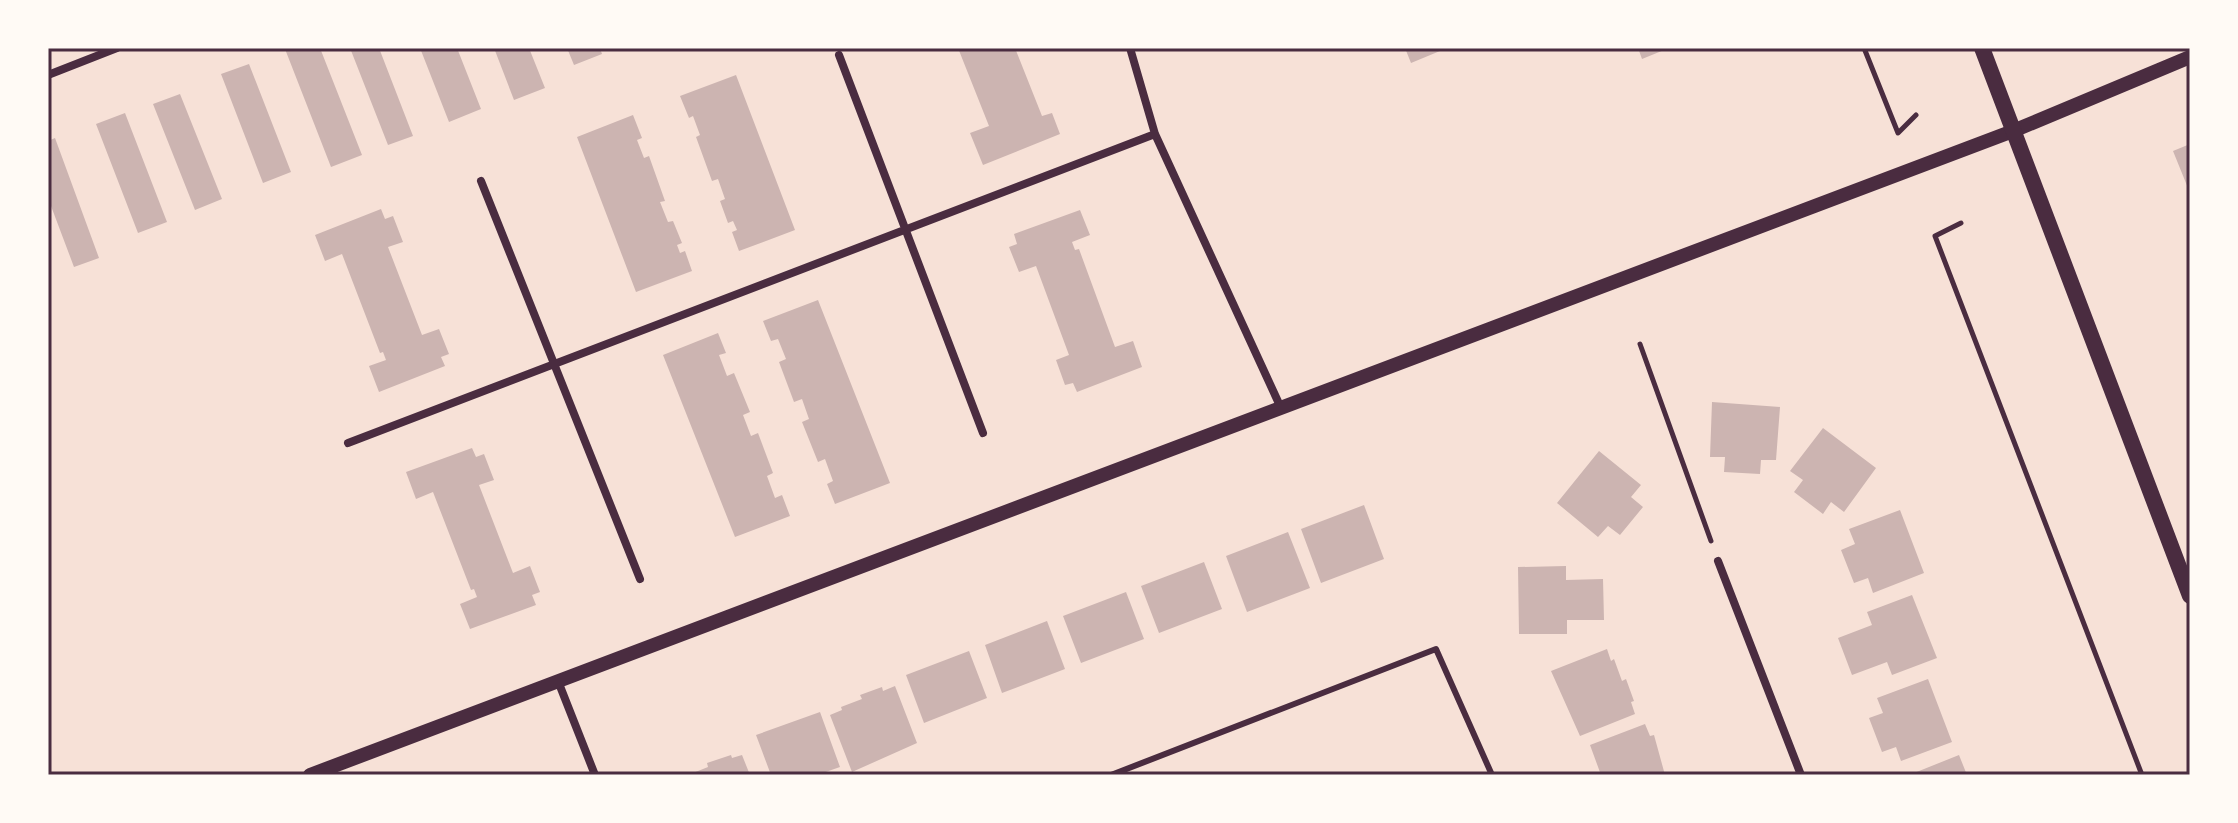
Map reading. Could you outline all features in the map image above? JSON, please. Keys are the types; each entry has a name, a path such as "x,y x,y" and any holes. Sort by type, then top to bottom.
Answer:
{"main road":[{"path":"1982,48 2190,596"}],"street":[{"path":"48,75 117,48"},
{"path":"1130,48 1155,134 1281,408"},
{"path":"839,55 983,433"},
{"path":"310,775 2013,131 2190,57"},
{"path":"348,443 1155,134"},
{"path":"481,181 640,579"},
{"path":"1718,561 1801,775"},
{"path":"558,681 595,775"}],"lane":[{"path":"1111,775 1436,649 1492,775"}],"path":[{"path":"1864,48 1898,133 1916,115"},
{"path":"1961,223 1935,236 2142,775"},
{"path":"1640,344 1718,561"}],"building":[{"path":"320,48 362,155 331,167 285,49"},
{"path":"350,48 379,48 413,136 388,145"},
{"path":"420,48 457,48 481,109 449,122"},
{"path":"494,48 529,48 545,88 514,100"},
{"path":"567,48 600,48 602,54 574,65"},
{"path":"958,48 1015,48 1042,116 1052,113 1060,134 983,165 970,133 989,126"},
{"path":"1405,48 1439,48 1440,51 1411,63"},
{"path":"1638,48 1669,48 1642,59"},
{"path":"249,64 291,172 263,183 221,74"},
{"path":"736,75 795,230 739,251 732,232 737,230 733,221 728,223 720,201 725,199 718,179 712,181 696,137 700,135 693,116 689,118 680,96"},
{"path":"180,94 222,199 195,210 153,104"},
{"path":"125,113 167,222 138,233 96,124"},
{"path":"633,115 642,138 637,140 644,158 649,156 665,201 660,202 668,222 673,221 682,243 677,245 680,253 685,251 692,271 636,292 577,137"},
{"path":"55,138 99,258 74,267 48,198 48,141"},
{"path":"2190,144 2190,193 2173,151"},
{"path":"381,209 385,219 393,216 403,242 388,247 422,335 439,329 449,354 441,357 445,366 379,392 369,366 386,360 383,352 380,353 342,254 325,261 315,235"},
{"path":"1080,210 1090,235 1072,242 1075,250 1079,249 1115,347 1133,341 1142,367 1077,392 1073,383 1065,385 1056,360 1069,355 1036,266 1019,272 1009,247 1017,244 1014,234"},
{"path":"818,300 890,483 835,504 827,484 833,481 825,459 818,462 802,422 809,419 802,399 794,402 779,362 786,359 778,339 771,341 763,321"},
{"path":"718,333 726,353 719,355 727,376 734,373 750,412 743,415 751,436 758,433 773,473 767,476 775,498 782,495 790,516 735,537 663,355"},
{"path":"1712,402 1780,407 1776,460 1761,460 1760,474 1724,472 1725,457 1710,457"},
{"path":"1823,428 1876,468 1844,512 1831,502 1823,514 1794,492 1803,480 1790,471"},
{"path":"472,448 476,457 484,454 494,480 479,485 513,573 530,566 540,592 532,595 536,605 470,629 460,604 477,597 474,589 471,590 433,492 416,499 406,472"},
{"path":"1599,451 1641,485 1631,497 1643,507 1620,535 1608,526 1598,537 1557,503"},
{"path":"1364,505 1384,559 1321,583 1301,529"},
{"path":"1900,510 1924,573 1873,593 1868,578 1854,583 1841,550 1855,544 1849,529"},
{"path":"1288,532 1310,588 1247,612 1226,556"},
{"path":"1204,562 1222,609 1159,633 1141,586"},
{"path":"1566,566 1566,580 1603,579 1604,620 1567,620 1567,634 1519,634 1518,567"},
{"path":"1126,592 1144,639 1081,663 1063,616"},
{"path":"1912,595 1937,658 1892,675 1887,662 1852,675 1838,638 1872,625 1867,612"},
{"path":"1047,621 1065,669 1002,693 985,645"},
{"path":"1607,649 1622,681 1626,679 1635,714 1580,736 1551,671"},
{"path":"969,651 987,698 924,723 906,675"},
{"path":"1928,679 1952,742 1901,761 1896,747 1882,752 1869,718 1883,713 1877,698"},
{"path":"895,686 917,743 852,772 830,715 862,699 860,695"},
{"path":"820,712 840,767 817,775 771,775 756,735"},
{"path":"1645,724 1650,736 1654,735 1665,775 1601,775 1590,745"},
{"path":"731,755 732,758 742,755 750,775 688,775 708,767 707,763"},
{"path":"1959,755 1967,775 1909,775"}]}
